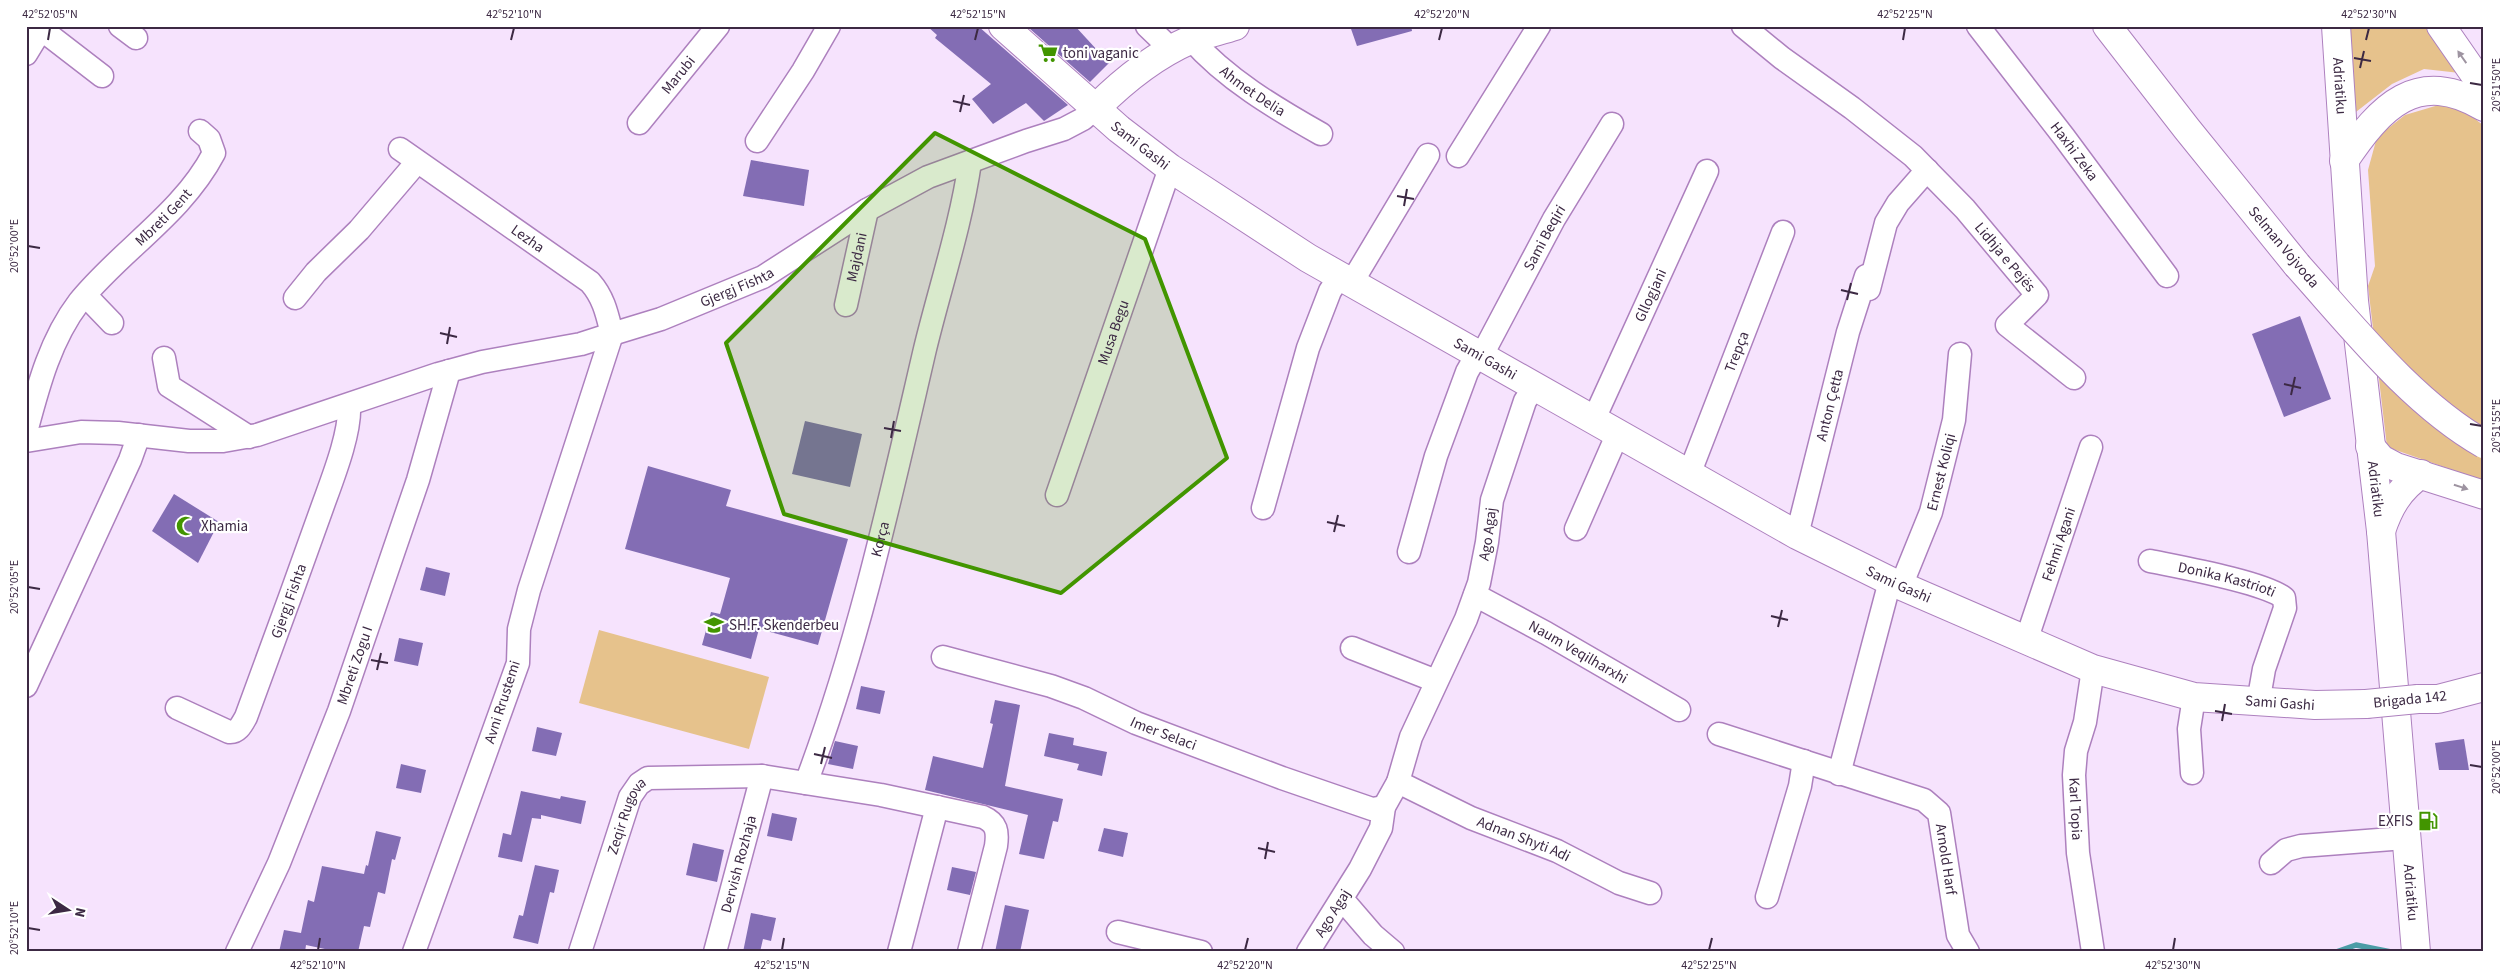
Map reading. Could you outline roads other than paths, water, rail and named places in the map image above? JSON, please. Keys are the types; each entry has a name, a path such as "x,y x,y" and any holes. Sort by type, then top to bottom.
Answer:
{"main road":[{"name":"Sami Gashi","path":"1003,26 1097,107 1119,129 1170,168 1397,310 1482,355 1690,472 1797,535 1896,583 2026,641 2093,668 2194,697 2258,703 2366,704"},
{"path":"1097,107 1121,84 1181,45 1235,26"},
{"name":"Selman Vojvoda","path":"2107,26 2297,265 2389,368 2464,433 2484,444"},
{"name":"Adriatiku","path":"2336,26 2354,301 2381,531 2410,902 2416,952"},
{"path":"2441,26 2484,88"},
{"path":"2344,161 2367,128 2379,116 2388,108 2415,93 2444,90 2484,107"},
{"path":"2370,446 2381,459 2388,463 2484,495"},
{"path":"2381,531 2387,512 2395,499 2406,485 2421,474"},
{"name":"Brigada 142","path":"2366,704 2438,699 2484,687"}],"street":[{"name":"Marubi","path":"639,123 718,26"},
{"path":"757,141 803,71 829,26"},
{"name":"Ahmet Delia","path":"1147,26 1181,45 1204,54 1288,116 1321,134"},
{"path":"1458,156 1539,26"},
{"name":"Lidhja e Pejës","path":"1743,26 1782,58 1852,108 1913,156 1965,209 2037,295 2006,325 2074,378"},
{"name":"Haxhi Zeka","path":"1978,26 2064,137 2167,276"},
{"path":"26,54 42,28 102,76"},
{"name":"Gjergj Fishta","path":"26,441 81,432 139,435 189,441 223,441 249,437 449,371 482,362 581,344 678,312 763,277 867,210 928,176 1064,129 1083,119 1097,107"},
{"name":"Sami Beqiri","path":"1409,552 1436,456 1470,365 1482,355 1554,219 1612,124"},
{"name":"Mbreti Gent","path":"26,432 36,393 56,338 86,296 165,218 205,171 214,153 209,139 200,131"},
{"path":"1262,508 1308,348 1330,291 1346,279 1428,155"},
{"name":"Lezha","path":"295,298 316,272 359,230 409,156 590,282 606,306 612,334"},
{"name":"Korça","path":"806,783 820,747 880,541 930,326 966,190 970,162"},
{"name":"Musa Begu","path":"1057,495 1170,168"},
{"name":"Anton Çetta","path":"1797,535 1848,332 1868,282 1886,223 1898,203 1927,170"},
{"name":"Gllogjani","path":"1594,419 1707,171"},
{"name":"Majdani","path":"846,305 867,210"},
{"name":"Trepça","path":"1690,472 1783,232"},
{"path":"86,296 112,323"},
{"name":"Avni Rrustemi","path":"414,952 518,663 519,629 530,590 612,334"},
{"name":"Ernest Koliqi","path":"1896,583 1931,512 1954,420 1960,354"},
{"path":"164,358 168,386 249,437"},
{"name":"Mbreti Zogu I","path":"237,952 279,863 338,711 418,480 449,371"},
{"name":"Ago Agaj","path":"1308,952 1342,899 1381,828 1384,807 1398,782 1411,736 1466,619 1475,595 1487,542 1492,500 1518,419 1525,401 1535,386"},
{"name":"Gjergj Fishta","path":"177,708 229,732 240,728 246,717 288,605 331,482 350,418 349,405"},
{"path":"1576,529 1618,433"},
{"path":"26,686 130,460 139,435"},
{"name":"Fehmi Agani","path":"2026,641 2092,447"},
{"name":"Donika Kastrioti","path":"2150,560 2278,593 2284,598 2285,608 2264,669 2258,703"},
{"path":"1840,774 1896,583"},
{"name":"Naum Veqilharxhi","path":"1475,595 1546,633 1679,710"},
{"path":"1352,648 1436,681"},
{"name":"Imer Selaci","path":"943,657 1051,686 1084,698 1136,723 1282,778 1372,809 1384,807"},
{"name":"Karl Topia","path":"2093,668 2085,722 2076,751 2074,775 2078,853 2093,952"},
{"path":"2192,773 2189,729 2194,697"},
{"name":"Arnold Harf","path":"1719,734 1924,800 1939,813 1958,935 1968,952"},
{"path":"1767,898 1800,786 1804,761"},
{"name":"Zeqir Rugova","path":"580,952 630,797 639,784 648,778 664,776 762,776 806,783"},
{"name":"Dervish Rozhaja","path":"715,952 762,776"},
{"name":"Adnan Shyti Adi","path":"1398,782 1472,818 1556,851 1619,883 1650,893"},
{"path":"806,783 983,817 996,826 996,846 969,952"},
{"path":"899,952 937,807"},
{"path":"2271,862 2286,850 2301,846 2405,838"},
{"path":"1342,899 1373,935 1393,952"},
{"path":"1118,932 1201,952"}],"waterway":[{"path":"2336,952 2356,945 2391,952"}],"place":[{"name":"toni vaganic","path":"1048,53"},
{"name":"Xhamia","path":"186,526"},
{"name":"SH.F. Skenderbeu","path":"714,625"},
{"name":"EXFIS","path":"2428,821"}]}
